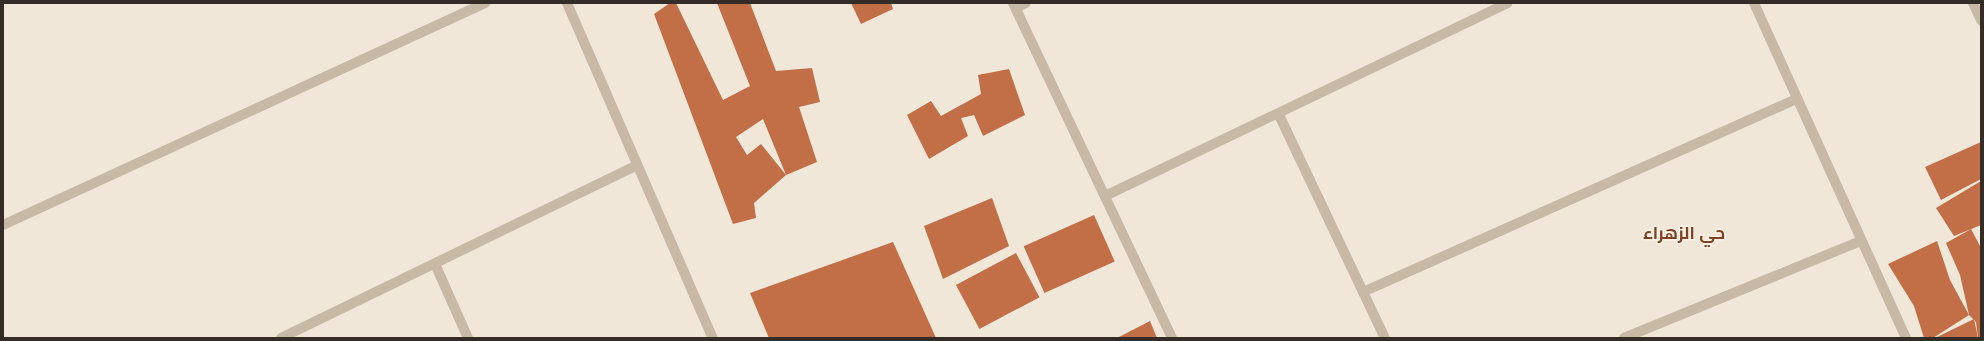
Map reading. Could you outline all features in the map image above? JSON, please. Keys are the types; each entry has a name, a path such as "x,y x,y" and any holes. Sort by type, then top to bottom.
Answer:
{"street":[{"path":"3,225 485,3"},
{"path":"567,3 636,166 713,338"},
{"path":"1026,3 1014,5 1172,338"},
{"path":"1105,196 1279,115 1506,3"},
{"path":"1754,3 1906,338"},
{"path":"1973,3 1981,20"},
{"path":"1363,292 1797,99"},
{"path":"1279,115 1385,338"},
{"path":"281,338 636,166"},
{"path":"1624,338 1861,240"},
{"path":"435,264 468,338"}],"building":[{"path":"670,3 676,3 723,100 750,86 717,3 750,3 776,71 812,68 820,102 799,107 817,162 786,175 754,203 756,218 733,224 654,14","holes":["763,119 786,175 761,144 747,155 736,137"]},
{"path":"851,3 891,3 893,9 861,24"},
{"path":"1009,69 1025,115 983,136 974,115 961,118 968,136 929,159 907,115 931,101 941,116 981,94 978,75"},
{"path":"1981,142 1981,179 1941,200 1925,167"},
{"path":"1981,181 1981,225 1954,236 1936,208"},
{"path":"992,198 1009,246 943,279 924,226"},
{"path":"1094,215 1115,262 1044,293 1024,246"},
{"path":"1971,229 1981,248 1981,338 1978,338 1976,322 1969,315 1960,275 1946,243"},
{"path":"1937,241 1950,280 1969,315 1933,338 1924,338 1914,306 1888,264"},
{"path":"893,242 936,338 769,338 750,293"},
{"path":"1016,253 1039,297 979,329 956,285"},
{"path":"1974,319 1978,338 1935,338"},
{"path":"1150,321 1157,338 1117,338"}],"district":[{"name":"حي الزهراء","path":"1684,234"}]}
